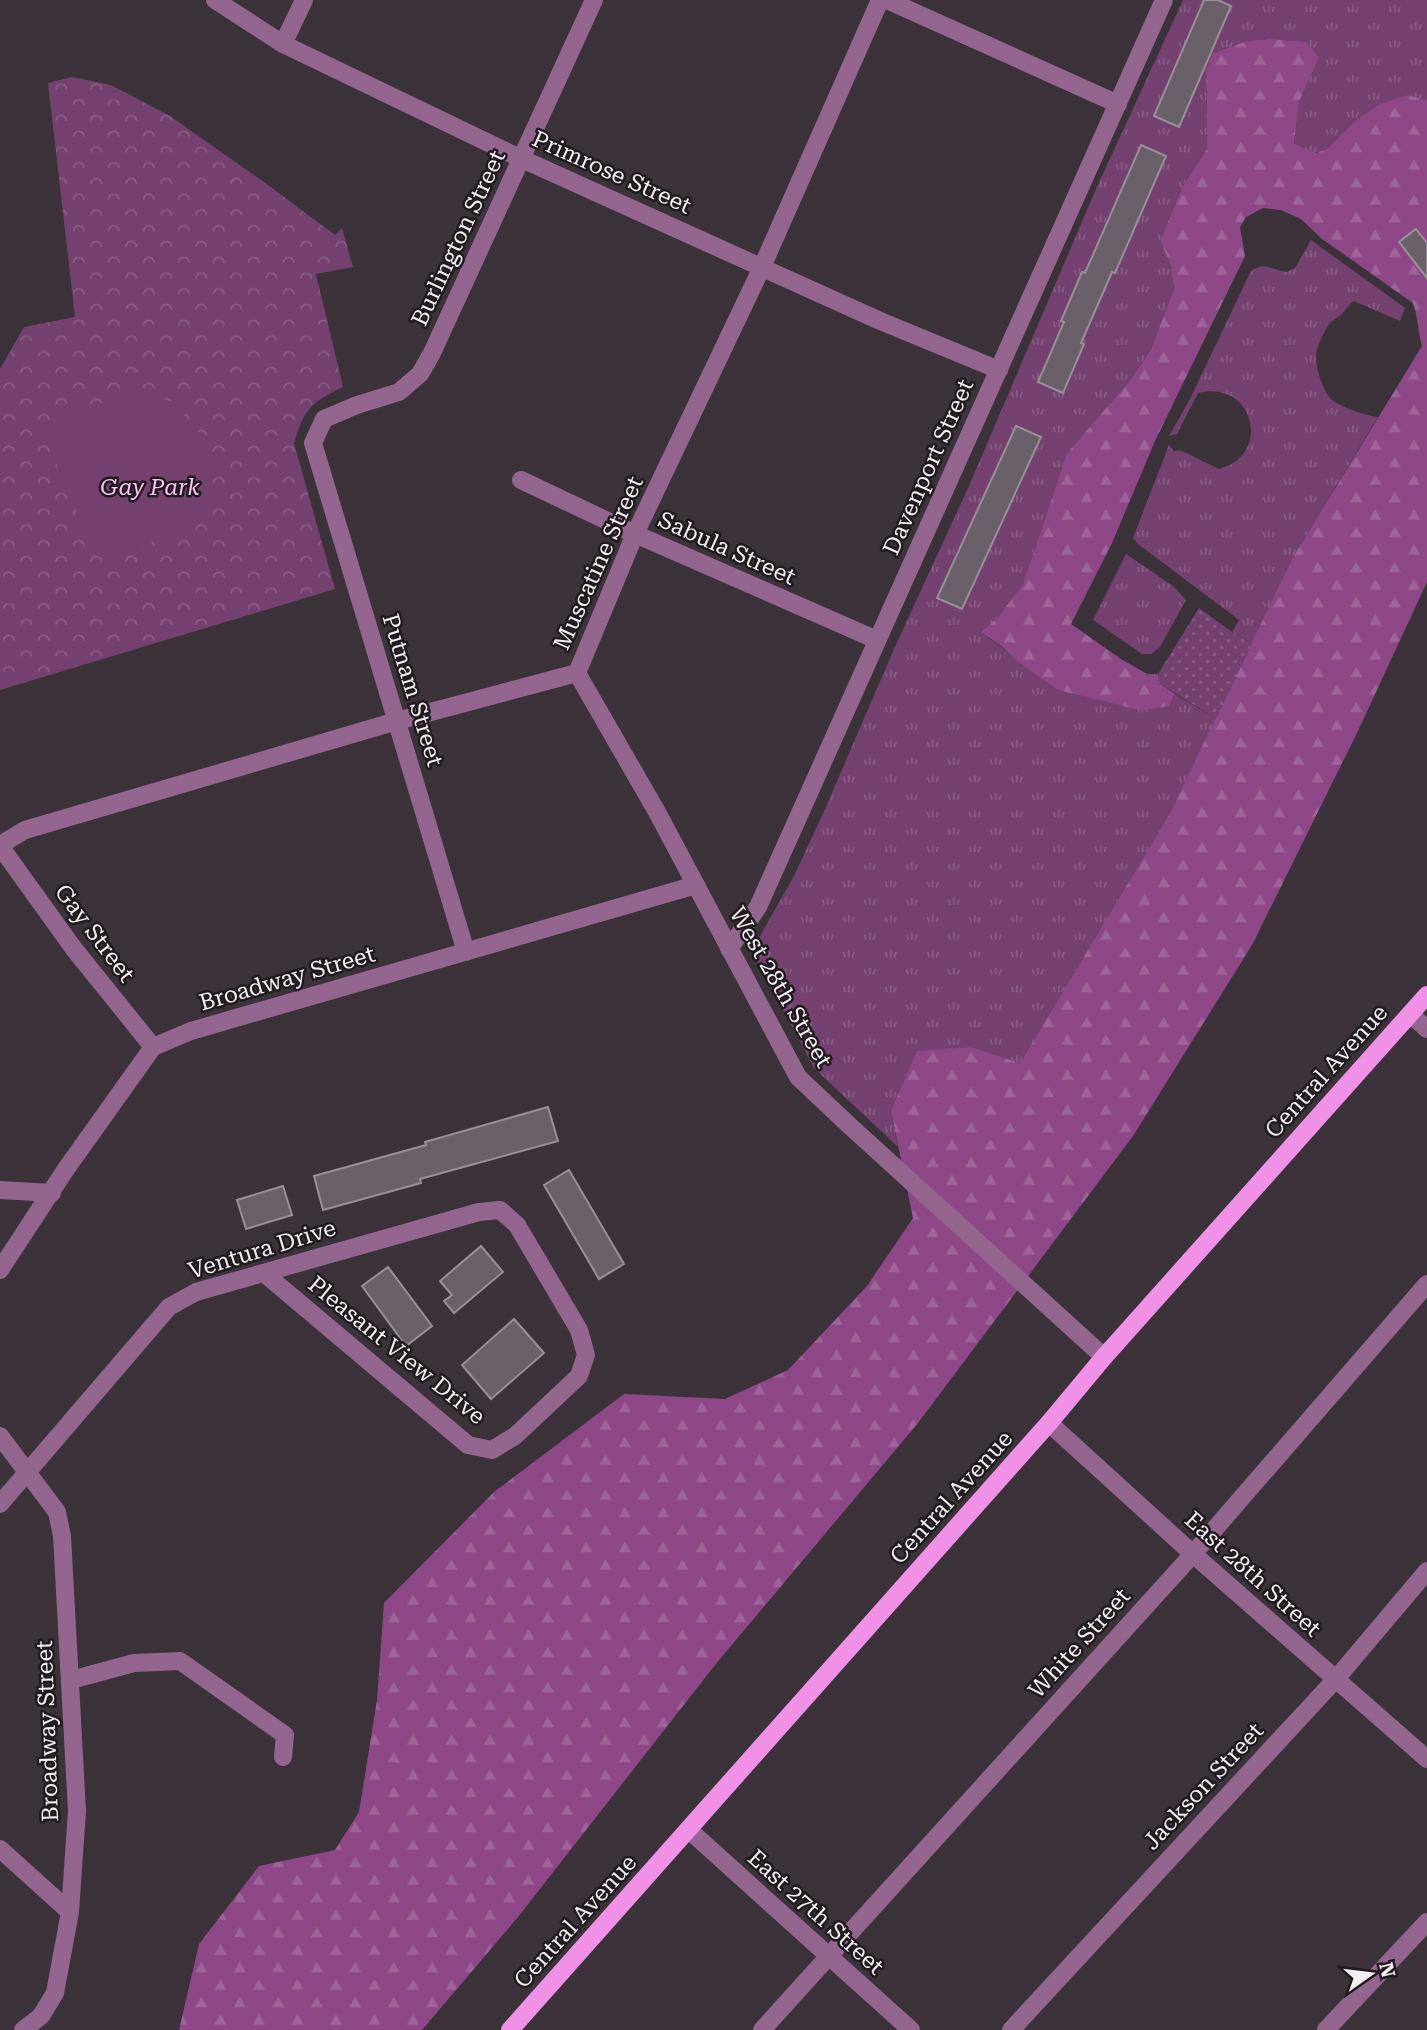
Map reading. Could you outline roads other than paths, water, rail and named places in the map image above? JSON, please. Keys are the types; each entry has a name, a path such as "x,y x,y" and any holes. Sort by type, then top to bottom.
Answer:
{"main road":[{"name":"Central Avenue","path":"510,2030 1427,995"}],"street":[{"name":"Primrose Street","path":"215,0 283,44 522,159 878,320 999,370"},
{"path":"283,44 304,0"},
{"name":"Burlington Street","path":"313,443 324,419 399,392 420,374 594,0"},
{"name":"Muscatine Street","path":"0,846 24,830 397,721 577,673 635,534 762,267 880,0"},
{"path":"887,0 1118,104"},
{"name":"Davenport Street","path":"729,949 758,907 1164,0"},
{"name":"Putnam Street","path":"313,443 466,952"},
{"name":"Sabula Street","path":"521,480 635,534 877,640"},
{"name":"West 28th Street","path":"577,673 657,812 799,1077 1104,1357"},
{"name":"Gay Street","path":"0,846 74,949 153,1047"},
{"name":"Broadway Street","path":"153,1047 191,1031 696,885"},
{"path":"1410,1014 1427,1029"},
{"path":"0,1270 153,1047"},
{"path":"0,1190 52,1193"},
{"name":"Pleasant View Drive","path":"264,1273 468,1445 492,1450 515,1436 579,1376 586,1355 579,1330 517,1225 500,1210"},
{"name":"Ventura Drive","path":"0,1504 169,1307 195,1292 479,1212 500,1210"},
{"name":"White Street","path":"762,2030 1192,1554 1427,1284"},
{"name":"East 28th Street","path":"1049,1423 1192,1554 1427,1759"},
{"name":"Broadway Street","path":"0,1436 57,1512 62,1536 77,1811 70,1912 55,1993 41,2016 23,2030"},
{"name":"Jackson Street","path":"1011,2030 1335,1680 1427,1571"},
{"path":"71,1680 134,1663 180,1661 285,1735 283,1757"},
{"name":"East 27th Street","path":"689,1830 911,2030"},
{"path":"0,1849 70,1912"},
{"path":"1326,2030 1427,1922"}],"park label":[{"name":"Gay Park","path":"150,487"}]}
